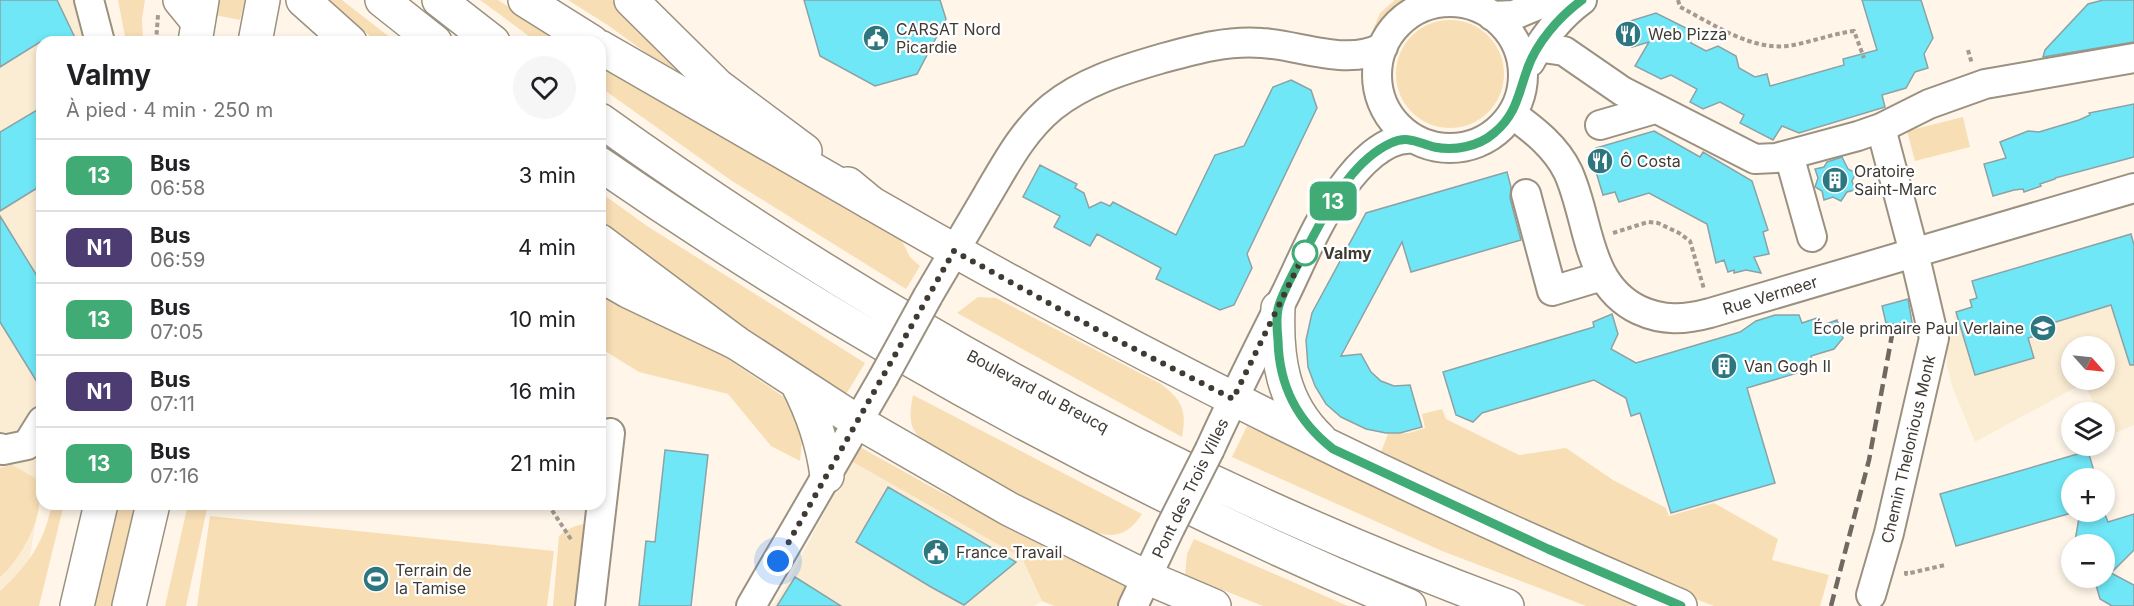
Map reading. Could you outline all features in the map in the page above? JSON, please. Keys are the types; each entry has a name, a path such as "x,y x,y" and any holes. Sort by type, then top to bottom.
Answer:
{"main road":[{"path":"256,36 263,0"},
{"path":"303,0 343,36"},
{"path":"382,0 427,36"},
{"path":"439,0 485,36"},
{"path":"525,0 582,36"},
{"path":"631,0 718,86 871,203"},
{"path":"606,50 954,251 1103,333 1333,449 1548,549 1680,606"},
{"name":"Boulevard du Breucq","path":"606,124 785,245 901,315 1097,424 1266,506 1395,562 1507,606"},
{"path":"606,168 808,301 994,408 1212,520 1409,606"},
{"path":"606,245 735,342 858,422 1009,509 1146,577 1214,606"},
{"path":"606,278 735,342"},
{"path":"1278,308 1278,351 1287,392 1306,425 1333,449"},
{"path":"797,383 806,399 823,449 827,476"},
{"path":"77,606 100,510"},
{"path":"129,606 152,510"}],"street":[{"path":"89,0 98,36"},
{"path":"1550,0 1514,15 1455,3 1418,6 1396,26 1383,47 1377,68 1381,99 1391,118 1414,139 1433,147 1463,147 1491,136 1512,114 1530,61 1544,40 1569,10 1582,0"},
{"path":"1477,7 1509,32 1519,52 1522,87"},
{"path":"751,606 954,251 1028,130 1054,106 1096,80 1166,57 1230,43 1273,43 1352,56 1371,53 1383,47"},
{"path":"1550,49 1564,51 1622,91 1755,159 1776,159 1881,128 1929,104 1985,84 2134,58"},
{"path":"1600,124 1655,109"},
{"name":"Rue Vermeer","path":"1512,114 1537,132 1562,160 1574,185 1589,240 1602,276 1619,297 1634,308 1654,316 1677,319 1710,313 2134,188"},
{"name":"Chemin Thelonious Monk","path":"1871,595 1889,533 1934,338 1881,128"},
{"name":"Pont des Trois Villes","path":"1133,606 1278,308 1321,222 1342,187 1355,172 1386,146 1397,140 1414,139"},
{"path":"1789,155 1812,237"},
{"path":"1526,194 1552,291 1602,276"},
{"path":"0,448 3,450 27,445 36,430"},
{"path":"606,468 610,433"},
{"path":"590,606 601,510"}],"path":[{"path":"1678,0 1680,7 1749,41 1765,46 1786,46 1854,31 1864,58"},
{"path":"165,36 191,19"},
{"path":"1589,240 1648,222 1658,223 1679,233 1690,241 1693,248 1710,313"},
{"path":"552,510 576,547"}],"shaded area":[{"path":"0,0 99,0 108,36 36,36 37,510 22,606 0,606"},
{"path":"118,0 145,0 142,19 143,36 125,36"},
{"path":"218,0 245,0 240,20 215,15"},
{"path":"328,0 342,0 388,36 370,36"},
{"path":"480,0 498,0 555,36 529,36"},
{"path":"568,0 612,0 688,78 682,79 609,26"},
{"path":"1395,0 1408,0 1372,32 1380,13"},
{"path":"1450,20 1471,24 1488,36 1500,53 1504,74 1500,95 1488,112 1471,124 1450,128 1429,124 1412,112 1400,95 1396,74 1400,53 1412,36 1429,24"},
{"path":"606,68 731,143 902,241 910,257 920,266 906,289 732,181 606,91"},
{"path":"1963,117 1970,147 1915,161 1907,131"},
{"path":"606,196 647,226 865,363 845,396 688,291 606,226"},
{"name":"École primaire Paul Verlaine","path":"2134,245 2134,425 2115,433 2115,402 2093,402 2087,390 2115,390 2115,336 2061,336 2061,390 2071,390 1975,442 1952,386 1947,365 1947,343 1956,312 1972,307 1970,300"},
{"path":"606,289 681,327 787,399 803,430 800,461 771,446 728,394 639,372 606,352"},
{"path":"978,297 996,298 1161,384 1174,395 1181,406 1184,420 1182,437 957,313"},
{"path":"913,395 1142,514 1129,529 1116,534 1100,534 1082,528 934,451 920,438 913,427 911,414"},
{"path":"1442,409 1446,419 1519,455 1566,448 1613,480 1666,508 1669,516 1714,503 1778,539 1772,560 1829,575 1820,606 1714,606 1646,580 1492,508 1381,452 1388,434 1409,433 1425,428 1422,414"},
{"path":"1247,426 1372,486 1636,606 1586,606 1442,551 1232,457"},
{"path":"860,447 937,490 1130,587 1121,606 1054,606 1042,601 1022,558 851,461"},
{"path":"851,461 1022,558 1042,601 1034,606 773,606"},
{"path":"12,465 36,479 36,510 38,510 30,535 21,551 0,577 0,468"},
{"path":"51,510 63,510 39,606 0,606 0,591 19,572 34,552"},
{"path":"110,510 141,510 119,606 88,606"},
{"path":"187,510 207,510 186,606 165,606"},
{"name":"Terrain de la Tamise","path":"210,516 554,551 547,606 197,606"},
{"path":"589,524 582,606 553,606 559,536 573,527"},
{"path":"1194,539 1348,606 1263,606 1185,575 1187,554"}],"building":[{"path":"0,0 57,0 74,36 36,36 36,44 0,67"},
{"name":"CARSAT Nord Picardie","path":"804,0 940,0 946,19 917,74 875,86 820,56"},
{"path":"1862,0 1921,0 1933,38 1924,54 1928,68 1915,72 1906,88 1882,95 1885,107 1799,133 1782,126 1773,140 1740,123 1744,115 1720,102 1703,109 1690,102 1697,89 1671,75 1661,79 1635,66 1649,42 1632,47 1624,23 1656,13 1688,29 1691,43 1706,51 1718,46 1736,56 1739,68 1755,77 1767,74 1770,86 1844,65 1843,59 1877,50"},
{"path":"2103,0 2134,0 2134,42 2043,57 2045,50 2088,4"},
{"path":"1291,80 1311,90 1317,108 1247,254 1252,268 1234,305 1220,310 1156,279 1161,268 1097,234 1090,246 1054,227 1060,216 1023,197 1040,165 1077,184 1075,188 1084,193 1089,208 1101,202 1110,206 1113,202 1176,235 1215,155 1244,146 1273,87"},
{"path":"2134,104 2134,157 2055,178 2024,192 2023,189 2014,190 1993,196 1984,164 2006,158 2000,142 2028,131 2039,132 2079,120 2090,115 2089,113"},
{"path":"36,111 36,189 0,211 0,132"},
{"path":"1654,131 1700,157 1703,152 1752,181 1768,230 1763,232 1769,254 1754,257 1761,273 1746,270 1728,272 1724,260 1716,263 1707,224 1649,193 1619,202 1615,192 1603,195 1593,162 1599,160 1596,148"},
{"name":"Oratoire Saint-Marc","path":"1842,157 1848,169 1856,173 1852,181 1855,190 1847,192 1841,201 1833,197 1824,200 1822,191 1815,187 1818,178 1815,169 1824,167 1827,162"},
{"path":"1507,172 1511,187 1510,198 1521,240 1411,272 1402,242 1341,356 1361,354 1371,372 1381,381 1394,386 1410,385 1422,427 1400,433 1386,433 1366,429 1341,417 1326,404 1315,386 1308,367 1306,340 1312,313 1366,213"},
{"path":"0,216 36,274 36,380 0,322"},
{"path":"2131,234 2134,245 2134,365 2130,365 2111,305 2033,329 2035,336 2028,338 2034,358 1975,375 1956,312 1972,307 1970,300 1977,298 1972,281"},
{"path":"1908,299 1913,328 1886,323 1882,306"},
{"name":"Van Gogh II","path":"1612,314 1618,334 1611,349 1636,363 1740,332 1756,321 1775,315 1799,315 1802,323 1820,317 1823,325 1837,320 1843,338 1834,349 1811,356 1814,368 1747,388 1775,483 1671,513 1640,413 1631,416 1626,398 1594,380 1482,413 1473,422 1456,415 1443,372 1594,327 1593,322"},
{"path":"665,450 708,455 691,606 639,606 646,541 655,542"},
{"path":"2071,456 2089,456 2093,468 2061,468 2061,516 1956,546 1940,494"},
{"name":"France Travail","path":"888,487 1016,562 964,605 931,587 856,542"},
{"path":"2134,514 2134,550 2115,569 2115,534 2076,534 2078,522 2115,522 2115,520"},
{"path":"2115,575 2134,585 2134,606 2112,606 2100,599 2097,588 2115,588"},
{"path":"795,577 841,606 777,606"}],"railway":[{"path":"1831,606 1869,460 1894,324"}],"bus line":[{"name":"13","path":"1582,0 1569,10 1536,51 1512,114 1491,136 1473,144 1453,148 1433,147 1408,138 1397,140 1377,152 1342,187 1307,248 1278,308 1278,351 1281,372 1295,410 1306,425 1333,449 1548,549 1681,606"}],"place":[{"name":"Web Pizza","path":"1628,34"},
{"name":"CARSAT Nord Picardie","path":"876,38"},
{"name":"Ô Costa","path":"1600,161"},
{"name":"Oratoire Saint-Marc","path":"1835,180"},
{"name":"Valmy","path":"1305,253"},
{"name":"École primaire Paul Verlaine","path":"2043,328"},
{"name":"Van Gogh II","path":"1724,366"},
{"name":"France Travail","path":"936,552"},
{"name":"Terrain de la Tamise","path":"376,579"}],"route":[{"path":"778,561 954,251 1103,333 1233,399 1307,248 1305,253"}]}
